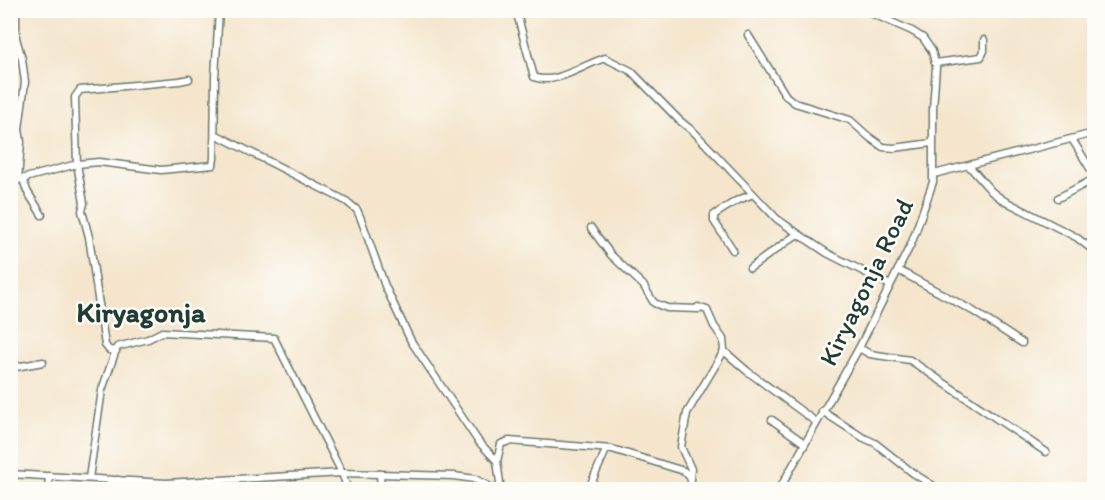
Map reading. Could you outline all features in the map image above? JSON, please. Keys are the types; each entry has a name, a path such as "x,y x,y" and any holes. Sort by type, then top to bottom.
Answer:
{"street":[{"path":"16,10 16,38 25,82 19,129 21,179 42,215"},
{"path":"10,183 77,164 99,162 161,170 209,166 214,162 219,10"},
{"path":"516,10 534,77 551,79 605,58 631,71 678,120 695,133 777,219 827,252 890,285"},
{"name":"Kiryagonja Road","path":"779,489 859,348 898,270 924,210 934,174 932,143 935,63 929,45 912,31 864,10"},
{"path":"748,35 786,96 795,103 850,120 883,147 894,148 932,143"},
{"path":"935,63 981,57 984,51 984,40"},
{"path":"116,351 109,350 105,345 89,237 82,211 84,203 77,164 74,99 78,91 99,87 189,79"},
{"path":"934,174 970,167 1095,133"},
{"path":"215,134 346,201 357,210 385,286 411,341 478,441 497,461"},
{"path":"1058,198 1095,177 1072,139"},
{"path":"970,167 998,197 1076,237 1095,250"},
{"path":"733,250 714,221 714,215 736,201 753,194"},
{"path":"591,228 611,255 643,285 654,303 667,308 707,310"},
{"path":"750,268 783,243 800,235"},
{"path":"898,270 973,311 1022,344"},
{"path":"693,489 691,469 681,447 687,412 724,351 723,339 707,310 698,307"},
{"path":"88,478 102,390 116,351 120,346 148,339 162,332 274,338 348,489"},
{"path":"859,348 870,354 910,360 1046,452"},
{"path":"724,351 816,422"},
{"path":"10,368 43,362"},
{"path":"822,411 875,443 913,473 940,489"},
{"path":"772,420 804,443"},
{"path":"10,474 166,483 342,473 454,476 474,479 494,489 501,444 508,441 612,449 684,471 690,477"},
{"path":"592,489 590,486 606,450"},
{"path":"380,474 381,489"},
{"path":"48,489 49,476"},
{"path":"117,489 118,480"},
{"path":"207,489 208,480"}],"district":[{"name":"Kiryagonja","path":"141,312"}]}
